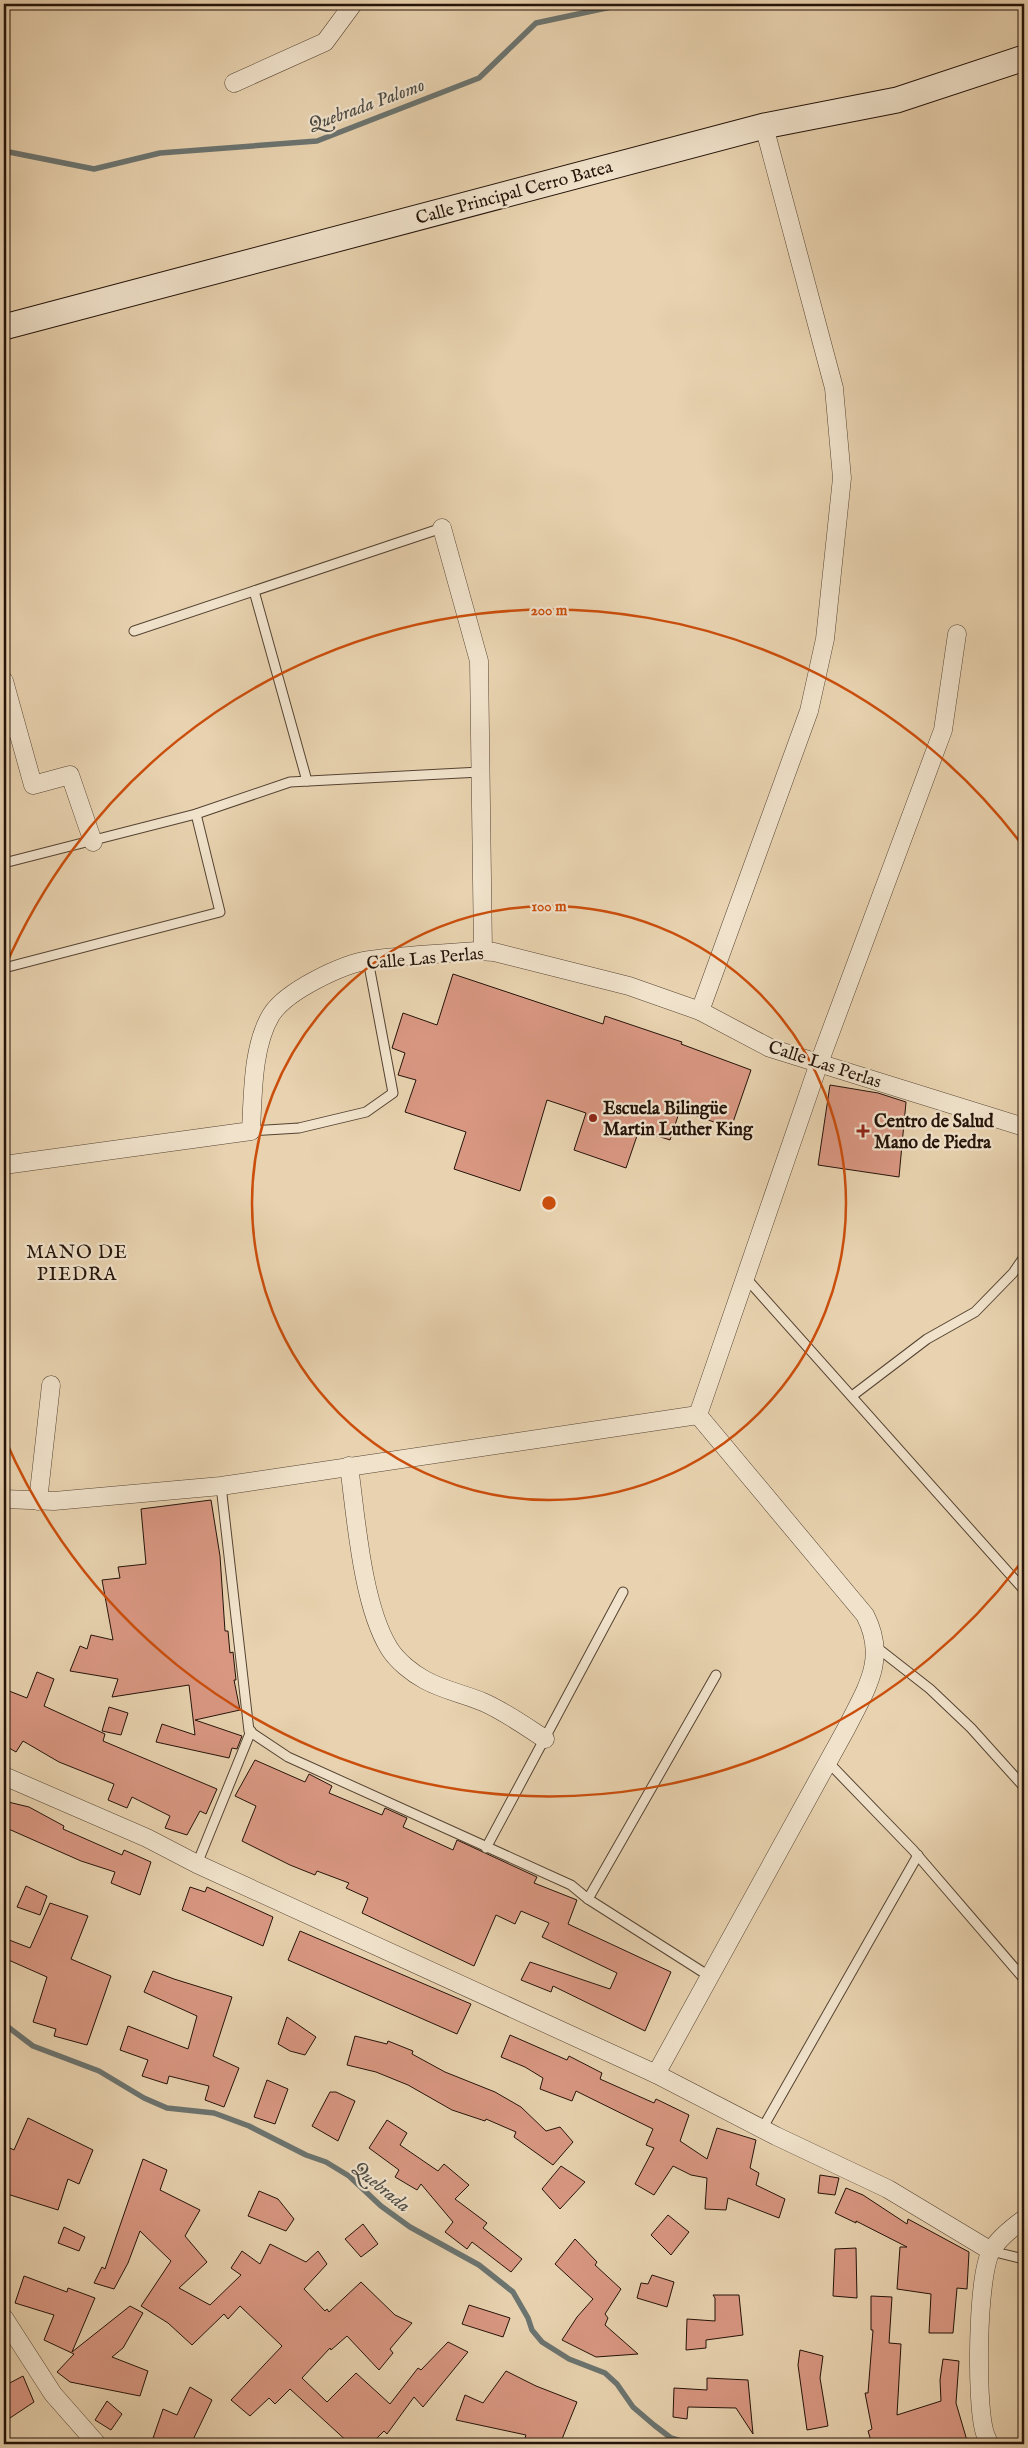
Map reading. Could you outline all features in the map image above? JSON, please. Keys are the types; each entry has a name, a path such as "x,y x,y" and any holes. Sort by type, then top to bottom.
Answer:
{"street":[{"path":"234,83 325,42 353,4"},
{"name":"Calle Principal Cerro Batea","path":"4,328 764,126 897,100 1024,58"},
{"path":"700,1011 809,711 825,639 842,478 834,388 764,126"},
{"path":"442,528 479,661 483,951"},
{"path":"698,1415 819,1063 943,730 957,634"},
{"path":"4,681 11,733 33,785 70,775 93,842"},
{"name":"Calle Las Perlas","path":"251,1131 256,1056 271,1015 284,999 314,980 368,960 483,951 494,952 629,986 700,1011 770,1048 1024,1127"},
{"path":"4,1165 251,1131"},
{"path":"38,1501 51,1385"},
{"path":"4,1499 38,1501 221,1486 698,1415"},
{"path":"656,2074 828,1762 871,1680 875,1664 875,1646 872,1629 865,1615 698,1415"},
{"path":"349,1466 363,1567 377,1623 389,1649 407,1667 426,1681 484,1703 545,1739"},
{"path":"4,1776 148,1838 197,1864 656,2074 762,2129 888,2189 991,2251"},
{"path":"989,2444 984,2430 978,2365 983,2285 991,2251 1012,2227 1024,2219"},
{"path":"4,2318 54,2394 97,2444"}],"lane":[{"path":"134,631 442,528"},
{"path":"254,591 307,781"},
{"path":"4,863 93,842 196,814 290,782 480,772"},
{"path":"4,968 220,912 196,814"},
{"path":"251,1131 299,1128 366,1112 393,1093 368,960"},
{"path":"852,1396 927,1339 975,1312 1013,1273 1024,1257"},
{"path":"746,1278 1024,1590"},
{"path":"197,1864 250,1731 221,1486"},
{"path":"486,1848 623,1592"},
{"path":"875,1646 930,1689 971,1728 1024,1787"},
{"path":"588,1899 716,1675"},
{"path":"250,1731 288,1757 571,1885 588,1899 709,1976"},
{"path":"828,1762 872,1805 918,1855 1024,1979"},
{"path":"762,2129 918,1855"},
{"path":"991,2251 1024,2259"}],"building":[{"path":"453,974 603,1024 605,1016 682,1042 681,1044 751,1070 731,1128 680,1110 670,1140 639,1130 626,1168 574,1150 586,1113 547,1100 520,1191 454,1169 466,1132 405,1112 416,1080 398,1075 405,1053 392,1048 403,1013 437,1025"},
{"name":"Centro de Salud Mano de Piedra","path":"830,1085 878,1093 906,1102 899,1177 818,1165"},
{"path":"211,1500 220,1556 225,1631 228,1631 230,1653 233,1652 236,1680 234,1680 240,1710 195,1720 242,1736 237,1749 232,1748 229,1758 156,1742 162,1724 195,1735 189,1685 112,1697 118,1679 70,1671 80,1646 87,1649 91,1635 113,1640 102,1580 120,1578 118,1567 146,1564 141,1509"},
{"path":"37,1672 54,1679 44,1706 105,1734 103,1741 217,1789 206,1814 200,1811 187,1835 165,1828 170,1816 132,1797 127,1808 108,1800 114,1784 59,1762 23,1741 16,1752 4,1745 4,1689 27,1698"},
{"path":"109,1707 128,1713 121,1735 102,1731"},
{"path":"255,1760 305,1782 309,1774 332,1786 329,1793 382,1815 385,1808 407,1818 403,1827 453,1850 457,1840 537,1877 534,1883 577,1900 568,1924 671,1972 645,2031 553,1986 551,1992 521,1980 530,1962 610,1989 617,1973 542,1937 549,1923 521,1911 515,1924 496,1915 474,1966 362,1913 368,1898 346,1888 349,1883 317,1871 315,1875 242,1841 256,1806 235,1796"},
{"path":"4,1801 29,1807 64,1826 63,1829 122,1855 124,1850 151,1862 140,1895 111,1883 115,1872 81,1861 4,1827"},
{"path":"26,1886 47,1896 40,1915 17,1907"},
{"path":"190,1887 205,1892 207,1887 273,1917 263,1946 182,1910"},
{"path":"50,1903 88,1916 71,1959 111,1976 87,2045 54,2036 56,2029 33,2022 47,1977 4,1958 4,1938 30,1948"},
{"path":"300,1931 471,2004 457,2034 288,1960"},
{"path":"153,1971 232,1997 213,2056 239,2068 224,2107 205,2100 209,2086 169,2076 167,2084 142,2076 148,2060 120,2050 128,2026 188,2049 197,2016 144,1992"},
{"path":"287,2017 316,2037 305,2055 290,2051 278,2044"},
{"path":"510,2035 567,2060 569,2056 602,2073 600,2079 654,2103 656,2099 689,2115 680,2141 707,2159 717,2128 756,2140 750,2168 759,2173 756,2185 785,2199 779,2218 728,2198 726,2210 705,2209 707,2178 691,2175 673,2166 654,2195 635,2184 654,2148 646,2145 653,2129 576,2091 572,2101 540,2089 543,2078 525,2067 501,2057"},
{"path":"355,2036 387,2044 388,2041 413,2051 412,2054 445,2072 495,2092 521,2107 546,2131 560,2127 573,2142 553,2165 514,2137 516,2132 486,2119 485,2121 452,2110 408,2085 376,2072 347,2065"},
{"path":"267,2080 288,2089 275,2124 254,2117"},
{"path":"330,2092 336,2092 355,2101 338,2141 312,2126"},
{"path":"28,2118 93,2150 79,2184 68,2179 58,2210 4,2193 4,2145 14,2150"},
{"path":"387,2120 407,2133 400,2145 438,2171 444,2164 469,2185 455,2199 487,2223 483,2228 522,2259 511,2272 472,2242 467,2249 445,2232 453,2222 421,2184 417,2190 395,2177 399,2170 369,2148"},
{"path":"143,2159 167,2170 160,2190 200,2210 185,2236 207,2262 179,2288 210,2305 241,2275 231,2268 242,2251 260,2264 270,2244 306,2262 318,2251 327,2264 304,2289 325,2311 327,2309 329,2312 361,2282 395,2315 412,2323 390,2349 393,2353 379,2370 347,2336 331,2350 330,2348 302,2378 327,2402 356,2373 390,2404 418,2368 421,2370 448,2342 468,2352 423,2407 414,2397 387,2434 384,2431 371,2444 350,2444 290,2389 275,2404 269,2398 250,2416 231,2400 282,2346 240,2306 228,2319 224,2314 192,2345 168,2323 141,2306 171,2261 140,2231 128,2263 114,2289 94,2283 102,2267 105,2269"},
{"path":"561,2166 585,2182 560,2209 542,2189"},
{"path":"820,2175 839,2178 835,2195 818,2193"},
{"path":"846,2188 863,2195 907,2224 908,2219 969,2252 967,2289 957,2288 953,2333 929,2333 931,2294 897,2289 900,2247 907,2247 856,2221 856,2223 835,2213"},
{"path":"259,2191 278,2199 294,2219 286,2231 248,2216"},
{"path":"668,2215 689,2232 671,2255 651,2235"},
{"path":"363,2224 378,2244 361,2257 345,2239"},
{"path":"64,2227 85,2237 79,2251 58,2243"},
{"path":"575,2239 597,2262 595,2265 621,2289 605,2314 608,2318 605,2325 638,2354 596,2357 562,2340 577,2317 593,2299 555,2264"},
{"path":"856,2248 857,2298 833,2296 835,2249"},
{"path":"652,2275 674,2282 667,2307 637,2298 641,2283 648,2284"},
{"path":"24,2276 67,2292 68,2288 95,2298 72,2352 130,2306 143,2313 123,2348 112,2357 148,2371 140,2396 70,2382 57,2372 74,2354 44,2340 54,2315 15,2303"},
{"path":"713,2295 739,2295 743,2335 706,2340 706,2348 686,2350 687,2319 715,2321 715,2298"},
{"path":"871,2296 892,2297 889,2343 901,2344 897,2415 941,2401 940,2380 943,2359 959,2361 956,2403 968,2444 872,2444 868,2431 872,2429 865,2393 868,2393 873,2330 871,2330"},
{"path":"469,2305 510,2318 503,2337 462,2324"},
{"path":"800,2350 823,2356 820,2378 828,2426 807,2430 798,2365"},
{"path":"506,2371 536,2386 577,2402 560,2444 523,2444 526,2435 456,2420 465,2395 483,2403"},
{"path":"23,2376 34,2402 4,2422 4,2386"},
{"path":"707,2378 748,2380 753,2434 736,2408 688,2407 687,2419 673,2417 674,2388 707,2390"},
{"path":"190,2387 212,2400 191,2444 151,2444 163,2409 177,2415"},
{"path":"107,2401 122,2414 111,2430 95,2420"}],"waterway":[{"name":"Quebrada Palomo","path":"4,151 94,169 160,153 317,141 479,78 536,23 625,4"},
{"name":"Quebrada","path":"4,2024 33,2046 99,2071 144,2098 167,2108 214,2113 249,2126 306,2155 326,2162 349,2176 381,2206 410,2227 479,2265 513,2292 528,2318 532,2330 542,2342 569,2359 605,2373 617,2384 633,2407 654,2425 671,2438 691,2444"}],"place":[{"name":"Escuela Bilingüe Martin Luther King","path":"593,1118"},
{"name":"Centro de Salud Mano de Piedra","path":"863,1131"}],"district":[{"name":"MANO DE PIEDRA","path":"77,1262"}]}
